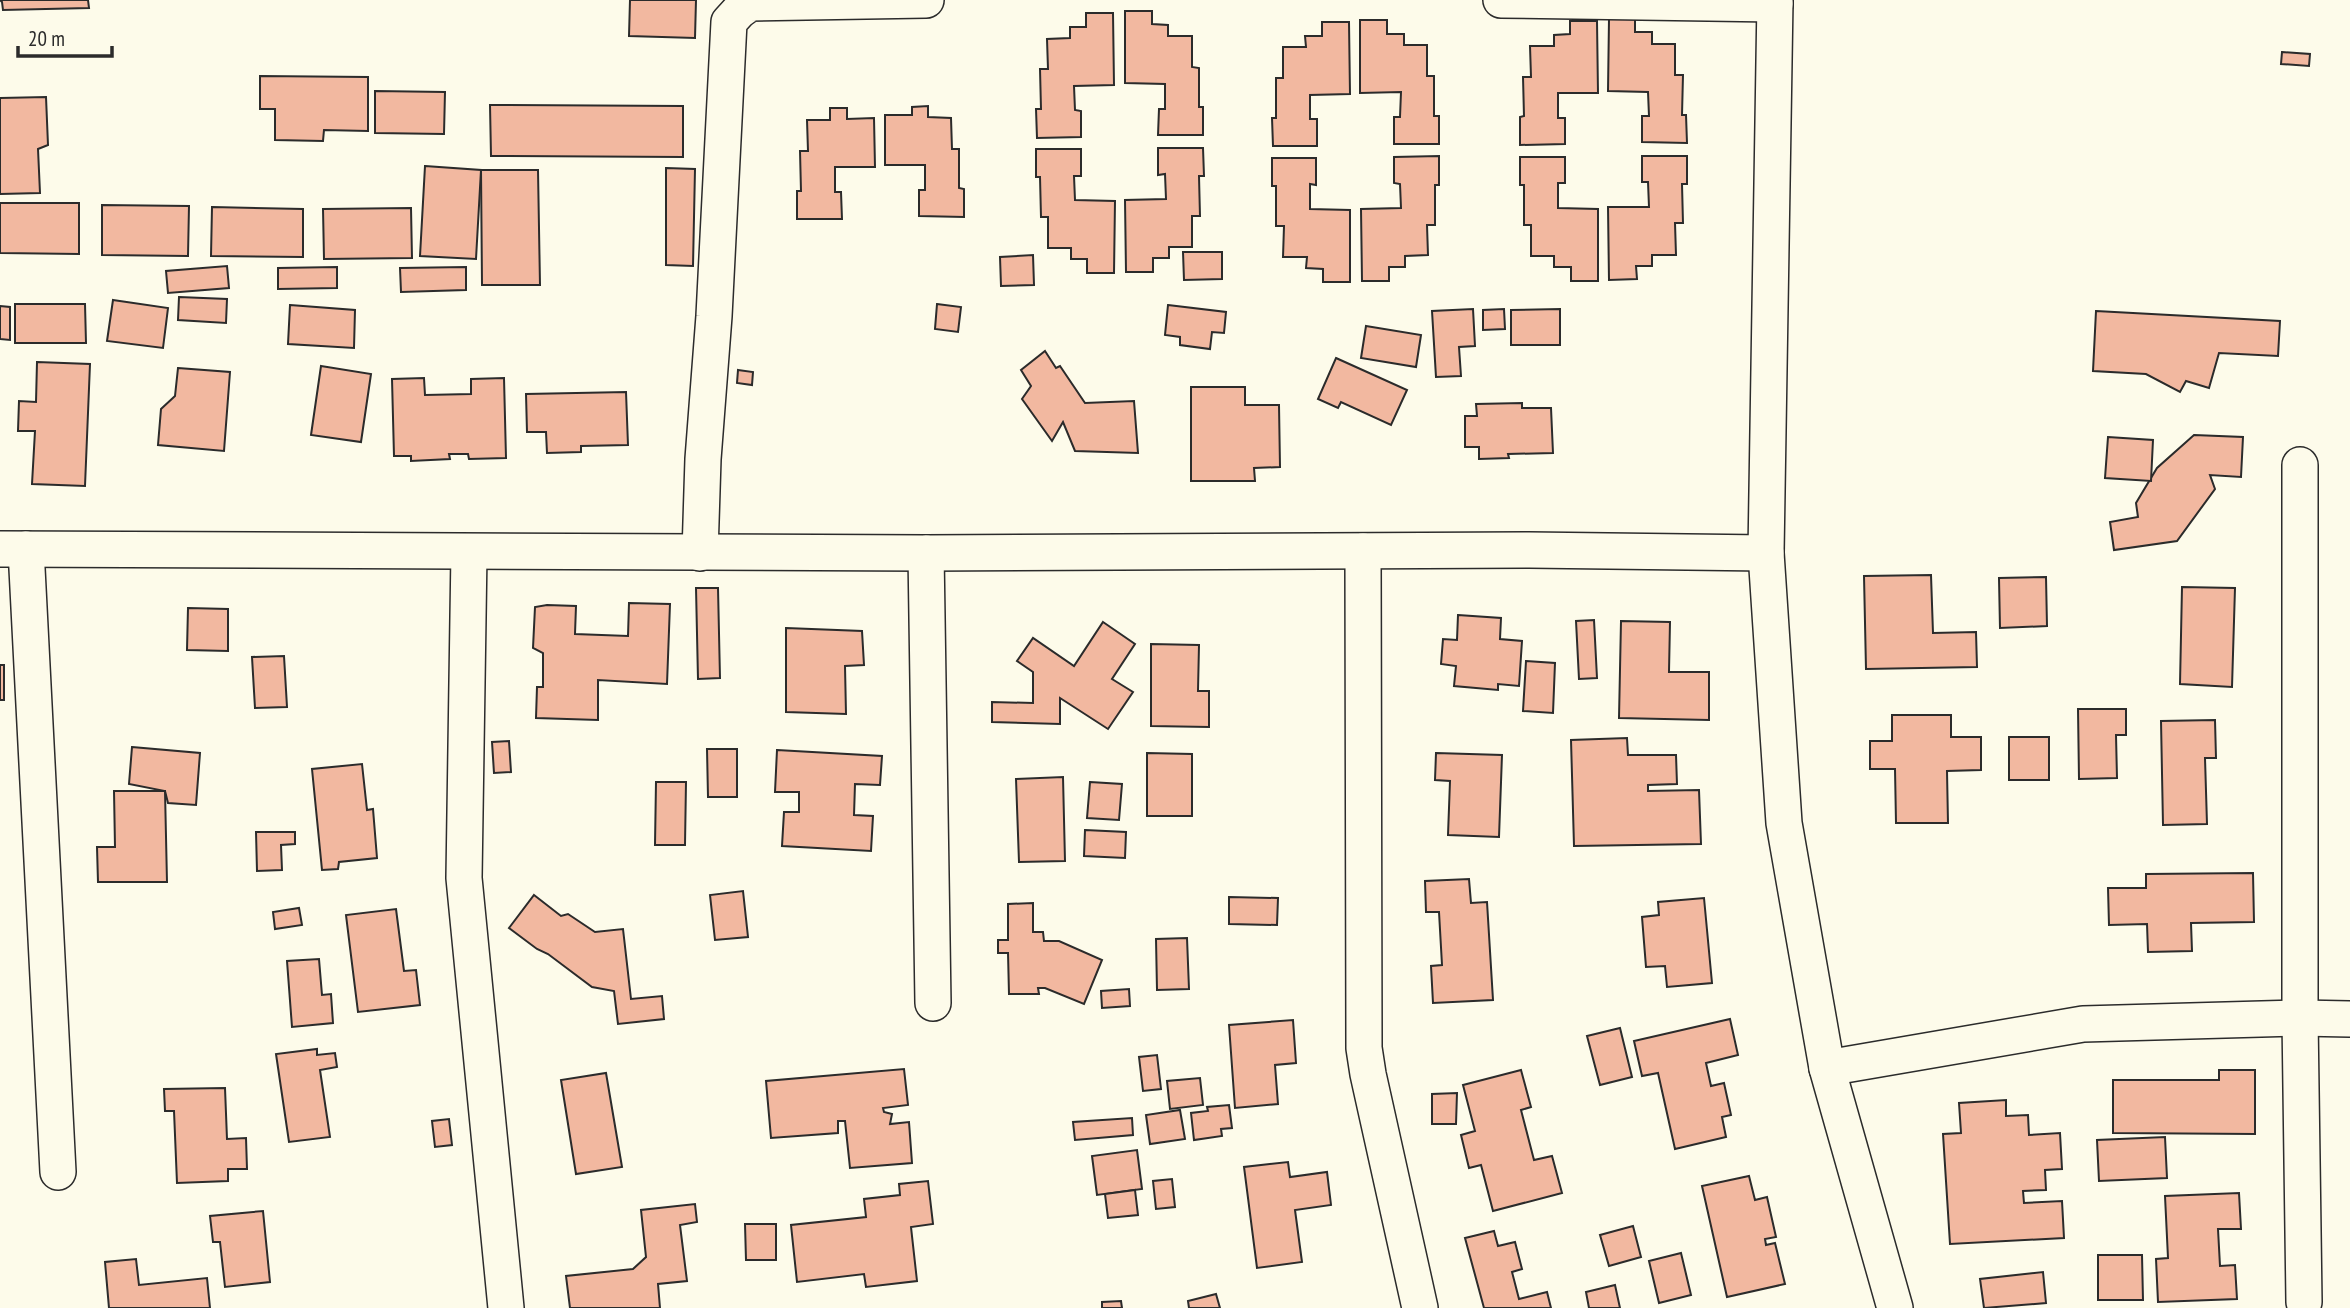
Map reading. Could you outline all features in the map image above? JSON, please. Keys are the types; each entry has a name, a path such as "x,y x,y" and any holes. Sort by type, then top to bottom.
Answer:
{"street":[{"path":"700,553 729,22 738,11 750,3 926,0"},
{"path":"1501,0 1775,2 1766,553 1784,823 1827,1068 1895,1308"},
{"path":"2300,465 2300,1018 2304,1302"},
{"path":"58,1172 13,549 700,553 1529,550 1766,553"},
{"path":"1363,551 1364,1048 1420,1308"},
{"path":"469,552 464,878 506,1308"},
{"path":"926,553 933,1003"},
{"path":"1827,1068 2083,1024 2350,1018"}],"building":[{"path":"0,0 88,0 89,8 3,10"},
{"path":"630,0 696,0 695,38 629,36"},
{"path":"1125,11 1152,11 1152,24 1168,25 1168,36 1192,36 1192,67 1199,68 1199,107 1203,107 1203,135 1158,135 1159,109 1165,109 1165,84 1125,83"},
{"path":"1086,13 1113,13 1114,85 1074,86 1075,110 1081,111 1081,137 1037,138 1036,109 1041,109 1040,69 1048,69 1047,39 1070,38 1070,27 1086,27"},
{"path":"1609,19 1635,19 1635,32 1652,32 1652,44 1675,44 1675,75 1683,75 1682,115 1686,115 1687,143 1642,142 1642,116 1649,116 1648,92 1608,91"},
{"path":"1360,20 1387,20 1387,34 1404,34 1404,45 1427,45 1427,76 1434,76 1434,116 1439,116 1439,144 1394,144 1394,117 1400,117 1401,92 1360,93"},
{"path":"1570,21 1597,21 1598,93 1558,93 1558,118 1565,118 1565,144 1520,145 1520,117 1524,116 1523,77 1531,77 1530,46 1554,46 1554,35 1570,34"},
{"path":"1322,22 1349,22 1350,94 1310,95 1310,119 1317,119 1317,146 1273,146 1272,118 1276,118 1276,78 1283,78 1283,47 1306,47 1305,36 1322,36"},
{"path":"2282,52 2310,54 2309,66 2281,64"},
{"path":"260,76 368,77 368,131 324,130 323,141 275,140 275,109 260,109"},
{"path":"375,91 445,92 444,134 375,133"},
{"path":"46,97 48,145 38,149 40,193 0,194 0,98"},
{"path":"490,105 683,106 683,157 491,156"},
{"path":"928,106 928,117 951,118 952,149 959,149 959,188 964,189 964,217 919,216 919,190 925,190 925,165 885,165 885,115 912,115 912,107"},
{"path":"830,108 847,108 847,119 874,118 875,167 835,167 835,192 841,192 842,219 797,219 797,191 801,191 800,151 808,151 807,120 830,120"},
{"path":"1158,148 1203,148 1204,176 1199,176 1200,216 1192,216 1192,247 1169,247 1169,258 1153,258 1153,272 1126,272 1125,200 1166,199 1165,174 1158,175"},
{"path":"1036,149 1081,149 1081,176 1074,176 1075,200 1115,201 1114,273 1087,273 1087,259 1071,259 1071,248 1048,248 1048,217 1041,217"},
{"path":"1439,156 1439,185 1435,185 1435,225 1427,225 1428,255 1405,256 1405,267 1389,267 1389,281 1362,281 1361,209 1401,208 1400,184 1394,183 1394,157"},
{"path":"1642,156 1687,156 1687,184 1682,184 1683,223 1675,223 1676,255 1652,255 1652,266 1636,266 1637,279 1609,280 1608,207 1649,207 1648,182 1642,182"},
{"path":"1520,157 1565,157 1565,183 1558,183 1558,208 1598,209 1598,281 1571,281 1571,267 1554,267 1554,256 1531,256 1531,225 1524,225 1524,185 1520,185"},
{"path":"1272,158 1316,158 1316,185 1310,184 1310,209 1350,210 1350,282 1323,282 1323,269 1306,268 1307,257 1283,257 1284,226 1276,226 1276,186 1272,186"},
{"path":"425,166 481,170 476,259 420,256"},
{"path":"666,168 695,169 693,266 666,265"},
{"path":"481,170 538,170 540,285 482,285"},
{"path":"0,203 79,203 79,254 0,253"},
{"path":"102,205 189,206 188,256 102,255"},
{"path":"212,207 303,209 303,257 211,256"},
{"path":"411,208 412,258 324,259 323,209"},
{"path":"1183,252 1222,252 1222,279 1184,280"},
{"path":"1033,255 1034,285 1001,286 1000,257"},
{"path":"227,266 229,288 168,293 166,271"},
{"path":"337,267 337,288 278,289 278,268"},
{"path":"466,267 466,290 401,292 400,268"},
{"path":"179,297 227,299 226,323 178,320"},
{"path":"113,300 168,308 163,348 107,341"},
{"path":"15,304 85,304 86,343 15,343"},
{"path":"937,304 961,307 958,332 935,329"},
{"path":"290,305 355,310 354,348 288,344"},
{"path":"1168,305 1226,312 1224,333 1212,332 1210,349 1180,345 1180,337 1165,335"},
{"path":"0,306 10,307 10,340 0,339"},
{"path":"1473,309 1475,346 1459,347 1461,376 1436,377 1432,311"},
{"path":"1504,309 1505,329 1483,330 1483,310"},
{"path":"1560,309 1560,345 1511,345 1511,310"},
{"path":"2096,311 2280,321 2278,356 2219,353 2209,388 2186,381 2180,392 2146,374 2093,371"},
{"path":"1366,326 1421,335 1416,367 1361,358"},
{"path":"1045,351 1056,368 1060,366 1085,403 1134,401 1138,453 1075,451 1063,422 1052,441 1022,399 1031,386 1021,370"},
{"path":"1336,358 1407,390 1391,425 1341,402 1338,408 1318,399"},
{"path":"37,362 90,364 85,486 32,484 35,431 18,431 19,401 36,402"},
{"path":"321,366 371,374 361,442 311,435"},
{"path":"178,368 230,372 224,451 158,445 161,409 175,396"},
{"path":"738,370 753,372 752,385 737,383"},
{"path":"424,378 425,395 471,394 471,379 504,378 506,458 469,459 468,454 449,454 450,459 411,461 411,456 394,456 392,379"},
{"path":"1191,387 1245,387 1245,405 1279,405 1280,467 1254,468 1255,481 1191,481"},
{"path":"626,392 628,445 581,446 581,452 547,453 546,432 527,432 526,394"},
{"path":"1522,403 1522,408 1551,408 1553,453 1508,454 1509,458 1479,459 1479,447 1465,447 1465,416 1477,416 1476,404"},
{"path":"2194,435 2243,437 2241,477 2210,475 2215,489 2177,541 2114,550 2110,522 2138,517 2136,503 2157,468"},
{"path":"2108,437 2153,440 2151,481 2105,478"},
{"path":"1931,575 1933,633 1976,632 1977,667 1866,669 1864,576"},
{"path":"2046,577 2047,626 2000,628 1999,578"},
{"path":"2182,587 2235,588 2232,687 2180,684"},
{"path":"696,588 718,588 720,678 698,679"},
{"path":"629,603 670,604 667,684 598,680 598,720 536,718 537,687 543,687 543,653 533,648 535,607 576,606 575,634 628,636"},
{"path":"188,608 228,609 228,651 187,650"},
{"path":"1458,615 1501,618 1500,639 1522,641 1519,686 1498,684 1498,690 1454,686 1456,666 1441,664 1443,639 1457,640"},
{"path":"1594,620 1597,678 1579,679 1576,621"},
{"path":"1621,621 1670,622 1669,672 1709,672 1709,720 1619,718"},
{"path":"1103,622 1135,644 1112,679 1133,692 1108,729 1060,698 1060,724 992,722 992,702 1033,703 1033,672 1017,661 1033,638 1074,666"},
{"path":"786,628 862,631 864,665 845,666 846,714 786,712"},
{"path":"1151,644 1199,645 1198,691 1209,691 1209,727 1151,726"},
{"path":"284,656 287,707 255,708 252,657"},
{"path":"1526,661 1555,663 1553,713 1523,711"},
{"path":"0,665 4,665 4,700 0,700"},
{"path":"2078,709 2126,709 2126,735 2116,735 2117,778 2079,779"},
{"path":"1892,715 1951,715 1951,737 1981,737 1981,770 1947,771 1948,823 1896,823 1895,769 1870,769 1870,741 1892,741"},
{"path":"2215,720 2216,758 2205,758 2207,824 2163,825 2161,721"},
{"path":"2009,737 2049,737 2049,780 2009,780"},
{"path":"1627,738 1628,755 1676,755 1677,784 1648,785 1648,791 1699,790 1701,844 1574,846 1571,740"},
{"path":"509,741 511,772 494,773 492,742"},
{"path":"132,747 200,753 196,805 168,803 165,791 129,784"},
{"path":"707,749 737,749 737,797 708,797"},
{"path":"777,750 882,756 880,785 855,784 854,815 873,816 871,851 782,846 784,812 799,812 799,792 775,792"},
{"path":"1147,753 1192,754 1192,816 1147,816"},
{"path":"1436,753 1502,755 1499,837 1448,835 1450,781 1435,780"},
{"path":"362,764 367,810 373,809 377,858 339,862 338,869 322,870 312,769"},
{"path":"1063,777 1065,861 1019,862 1016,779"},
{"path":"656,782 686,782 685,845 655,845"},
{"path":"1090,782 1122,784 1119,820 1087,818"},
{"path":"114,791 165,791 167,882 98,882 97,847 115,847"},
{"path":"1085,830 1126,832 1125,858 1084,856"},
{"path":"256,832 295,832 295,844 281,845 282,870 257,871"},
{"path":"2253,873 2254,922 2191,923 2192,951 2148,952 2147,924 2109,925 2108,888 2146,888 2146,874"},
{"path":"1469,879 1471,903 1487,902 1493,1000 1433,1003 1431,966 1442,965 1439,912 1426,912 1425,881"},
{"path":"743,891 748,937 715,940 710,895"},
{"path":"534,895 561,916 568,914 595,932 623,929 631,999 662,996 664,1019 618,1024 614,991 592,987 509,928"},
{"path":"1229,897 1278,898 1277,925 1229,924"},
{"path":"1704,898 1712,983 1667,987 1665,966 1646,967 1642,917 1659,915 1658,902"},
{"path":"1033,903 1033,932 1043,932 1044,941 1059,941 1102,960 1084,1004 1045,988 1038,988 1039,994 1009,994 1008,953 998,953 998,940 1008,940 1008,904"},
{"path":"299,908 302,925 275,929 273,912"},
{"path":"396,909 404,971 416,970 420,1005 358,1012 346,915"},
{"path":"1187,938 1189,989 1157,990 1156,939"},
{"path":"319,959 322,995 331,994 333,1023 292,1027 287,961"},
{"path":"1129,989 1130,1006 1102,1008 1101,991"},
{"path":"1730,1019 1738,1055 1706,1063 1711,1086 1724,1083 1731,1115 1722,1117 1726,1137 1675,1149 1658,1073 1642,1076 1634,1041"},
{"path":"1293,1020 1296,1063 1275,1065 1278,1104 1235,1108 1229,1025"},
{"path":"1620,1028 1632,1077 1600,1085 1587,1036"},
{"path":"317,1049 317,1055 335,1053 337,1067 320,1070 330,1137 289,1142 276,1054"},
{"path":"1157,1055 1161,1089 1143,1091 1139,1057"},
{"path":"904,1069 908,1105 883,1108 884,1112 892,1114 890,1124 909,1122 912,1163 850,1168 845,1121 838,1121 838,1133 771,1138 766,1081"},
{"path":"1521,1070 1531,1107 1521,1110 1534,1160 1552,1156 1562,1193 1493,1211 1481,1165 1469,1168 1461,1135 1475,1131 1463,1085"},
{"path":"2219,1070 2255,1070 2255,1134 2113,1133 2113,1080 2219,1080"},
{"path":"606,1073 622,1167 576,1174 561,1080"},
{"path":"1200,1078 1203,1105 1170,1109 1167,1081"},
{"path":"225,1088 227,1139 246,1138 247,1169 228,1169 228,1181 177,1183 174,1111 165,1111 164,1089"},
{"path":"1457,1093 1456,1124 1432,1124 1432,1094"},
{"path":"2006,1100 2006,1116 2028,1115 2029,1135 2060,1133 2062,1169 2045,1170 2046,1190 2023,1191 2024,1203 2062,1201 2064,1238 1950,1244 1943,1134 1961,1133 1959,1103"},
{"path":"1229,1105 1232,1128 1221,1129 1222,1136 1194,1140 1191,1113 1208,1111 1207,1107"},
{"path":"1180,1110 1185,1139 1150,1144 1146,1115"},
{"path":"1132,1118 1133,1135 1075,1140 1073,1122"},
{"path":"449,1119 452,1145 435,1147 432,1121"},
{"path":"2165,1137 2167,1178 2099,1181 2097,1140"},
{"path":"1137,1150 1142,1189 1097,1195 1092,1156"},
{"path":"1288,1162 1290,1177 1327,1172 1331,1205 1295,1210 1302,1262 1257,1268 1244,1167"},
{"path":"1749,1176 1755,1200 1767,1197 1776,1237 1765,1239 1766,1245 1775,1243 1785,1284 1727,1297 1702,1186"},
{"path":"1172,1179 1175,1207 1156,1209 1153,1181"},
{"path":"928,1181 933,1224 911,1227 917,1281 866,1287 864,1274 797,1282 791,1225 866,1217 864,1199 900,1195 899,1184"},
{"path":"1135,1190 1138,1215 1108,1218 1105,1194"},
{"path":"2239,1193 2241,1229 2218,1229 2220,1266 2235,1265 2237,1299 2158,1302 2156,1259 2168,1258 2165,1196"},
{"path":"695,1204 697,1222 680,1225 687,1281 658,1284 660,1308 570,1308 566,1276 633,1269 646,1257 641,1210"},
{"path":"263,1211 270,1282 225,1287 220,1242 213,1242 210,1216"},
{"path":"745,1224 776,1224 776,1260 746,1260"},
{"path":"1633,1226 1641,1257 1609,1266 1600,1235"},
{"path":"1494,1231 1498,1246 1515,1242 1522,1269 1512,1272 1519,1299 1547,1292 1551,1308 1484,1308 1465,1238"},
{"path":"1681,1253 1691,1295 1659,1303 1649,1261"},
{"path":"2098,1255 2142,1255 2143,1300 2098,1300"},
{"path":"136,1259 139,1285 207,1278 210,1308 109,1308 105,1262"},
{"path":"2043,1272 2046,1303 1984,1308 1980,1279"},
{"path":"1615,1285 1620,1308 1589,1308 1586,1292"},
{"path":"1216,1294 1220,1308 1189,1308 1188,1301"},
{"path":"1121,1301 1122,1308 1102,1308 1102,1302"}]}
